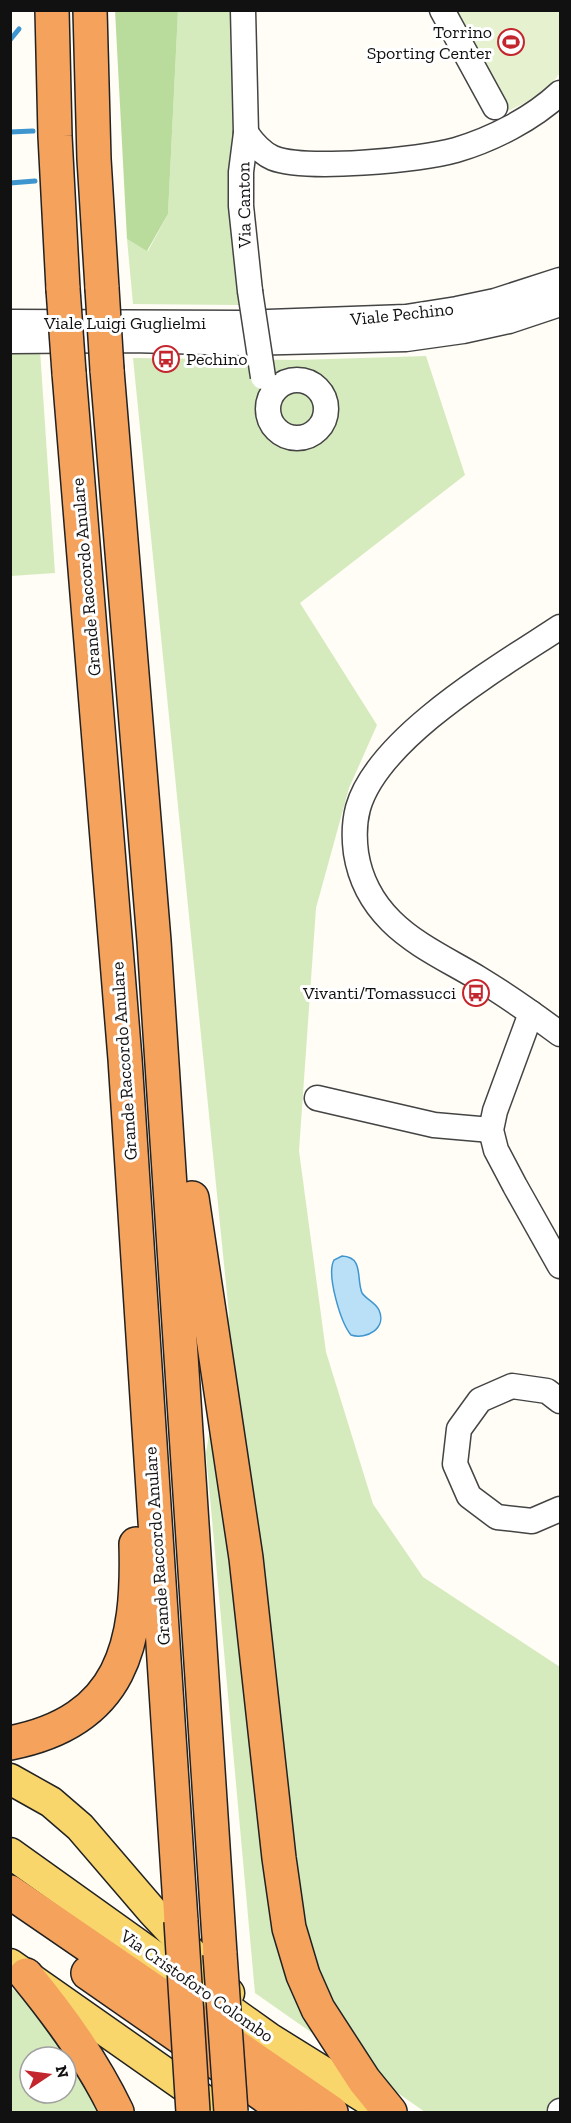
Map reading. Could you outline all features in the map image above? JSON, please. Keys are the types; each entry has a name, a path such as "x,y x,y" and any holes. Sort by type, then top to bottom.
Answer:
{"highway":[{"name":"Grande Raccordo Anulare","path":"52,10 55,136 63,289 110,870 193,2112"},
{"name":"Grande Raccordo Anulare","path":"90,10 94,159 107,370 154,941 231,2112"},
{"path":"154,941 176,1066 196,1232 246,1558 279,1858 289,1928 303,1976 318,2009 364,2080 389,2112"},
{"path":"10,1743 57,1729 87,1709 110,1684 124,1660 132,1627 136,1588 136,1464 145,1372"},
{"name":"Via Cristoforo Colombo","path":"10,1892 331,2112"},
{"path":"10,1919 288,2112"},
{"path":"18,1970 60,2016 81,2046 100,2077 117,2112"}],"main road":[{"path":"10,1779 51,1802 80,1827 153,1912 255,2020 269,2038"},
{"name":"Via Cristoforo Colombo","path":"10,1853 269,2038 389,2112"},
{"path":"18,1970 221,2112"}],"street":[{"name":"Via Canton","path":"243,10 246,133 242,165 241,206 250,291 267,387"},
{"path":"442,10 495,106"},
{"path":"246,133 267,155 291,162 350,162 418,157 457,149 478,141 531,115 561,93"},
{"name":"Viale Pechino","path":"242,333 430,314 515,296 561,280"},
{"name":"Viale Pechino","path":"242,333 406,339 437,336 509,321 561,304"},
{"name":"Viale Luigi Guglielmi","path":"10,322 242,333"},
{"name":"Viale Luigi Guglielmi","path":"10,341 132,340 242,333"},
{"path":"561,627 476,683 400,744 369,782 360,801 355,822 355,840 361,874 371,894 388,917 415,940 561,1034"},
{"path":"531,1013 495,1111 491,1130 494,1145 514,1186 561,1266"},
{"path":"317,1098 434,1125 491,1130"},
{"path":"560,1399 547,1390 512,1386 480,1400 459,1429 454,1464 469,1496 497,1517 532,1521 561,1509"}],"green space":[{"path":"115,10 178,11 168,214 147,251 127,239"},
{"path":"178,11 233,11 239,305 133,304 127,239 148,251 168,214"},
{"name":"Torrino Sporting Center","path":"448,11 560,11 560,73 539,94 496,116"},
{"path":"11,348 40,350 55,573 11,576"},
{"path":"426,356 465,475 300,603 377,725 349,788 316,908 299,1151 326,1352 373,1504 423,1577 560,1667 560,2112 425,2112 255,1993 206,1453 229,1314 133,358 298,360"},
{"path":"10,1986 58,2032 65,2045 18,2045 18,2105 78,2105 78,2070 100,2112 11,2112"}],"water":[{"path":"342,1256 354,1260 362,1293 375,1305 381,1316 378,1327 363,1336 351,1335 339,1310 333,1287 332,1267 334,1260"}],"waterway":[{"path":"10,40 19,29"},
{"path":"10,132 33,131"},
{"path":"10,183 35,181"}],"place":[{"name":"Torrino Sporting Center","path":"511,42"},
{"name":"Pechino","path":"166,359"},
{"name":"Vivanti/Tomassucci","path":"476,993"}]}
